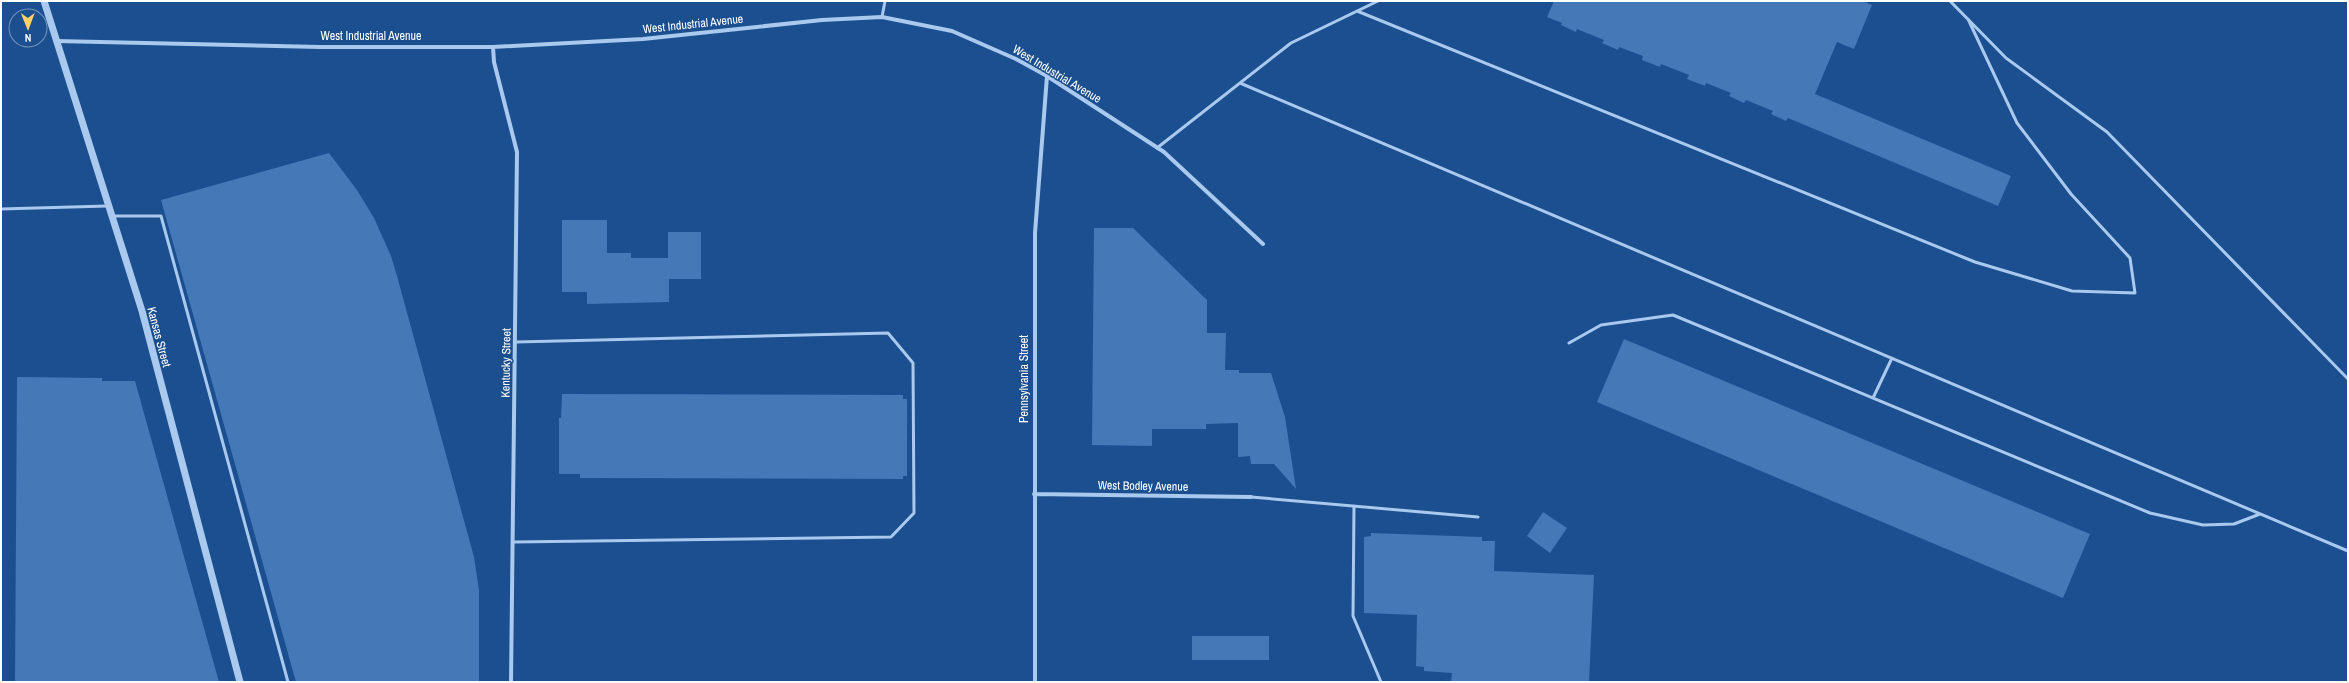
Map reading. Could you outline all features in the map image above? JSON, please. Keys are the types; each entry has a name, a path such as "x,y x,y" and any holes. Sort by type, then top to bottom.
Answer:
{"street":[{"name":"Kansas Street","path":"44,1 107,206 142,311 240,682"},
{"name":"West Industrial Avenue","path":"56,41 320,46 493,46 643,39 822,20 882,17 952,31 1016,59 1047,76 1157,148 1263,244"},
{"name":"Kentucky Street","path":"493,46 494,62 518,152 511,682"},
{"name":"Pennsylvania Street","path":"1035,682 1035,233 1047,76"},
{"name":"West Bodley Avenue","path":"1034,494 1251,497"}],"lane":[{"path":"882,17 885,1"},
{"path":"1157,148 1291,43 1378,1"},
{"path":"1950,1 2006,58 2107,132 2348,379"},
{"path":"1357,11 1975,262 2072,291 2135,293 2130,258 2071,194 2017,123 1968,19"},
{"path":"1240,83 2348,551"},
{"path":"1,209 107,206"},
{"path":"111,216 161,216 288,682"},
{"path":"1569,343 1601,325 1673,315 2150,513 2203,525 2234,524 2260,514"},
{"path":"514,542 891,537 914,513 913,363 888,333 516,342"},
{"path":"1873,398 1892,358"},
{"path":"1251,497 1478,517"},
{"path":"1354,506 1353,616 1381,682"}],"building":[{"path":"1554,1 1862,1 1872,5 1854,49 1837,42 1815,94 2011,176 1998,206 1788,118 1786,121 1771,114 1773,111 1746,100 1744,103 1729,96 1731,93 1706,83 1705,86 1687,79 1689,75 1661,64 1660,67 1642,60 1643,56 1619,47 1618,50 1602,43 1604,40 1577,29 1576,32 1561,25 1562,23 1547,17"},
{"path":"329,153 357,190 374,218 391,256 397,276 474,557 479,590 479,682 296,682 161,200"},
{"path":"562,220 607,220 607,253 631,253 631,258 668,258 668,232 701,232 701,279 669,279 669,302 587,304 587,292 562,292"},
{"path":"1094,228 1133,228 1207,300 1207,333 1226,333 1225,370 1239,370 1239,373 1271,373 1285,417 1296,489 1274,464 1251,464 1250,456 1238,457 1238,423 1206,424 1206,429 1152,429 1152,446 1092,445"},
{"path":"1624,339 2090,534 2063,598 1597,402"},
{"path":"17,377 102,378 102,381 135,381 219,682 15,682"},
{"path":"562,394 903,395 903,399 907,399 907,476 903,476 903,479 580,478 580,474 559,474 559,418 561,418"},
{"path":"1543,512 1567,528 1550,553 1527,536"},
{"path":"1371,533 1482,537 1482,541 1495,541 1494,571 1594,575 1589,682 1451,682 1452,673 1424,671 1424,667 1416,666 1417,615 1364,613 1364,537 1371,536"},
{"path":"1192,636 1269,636 1269,660 1192,660"}]}
